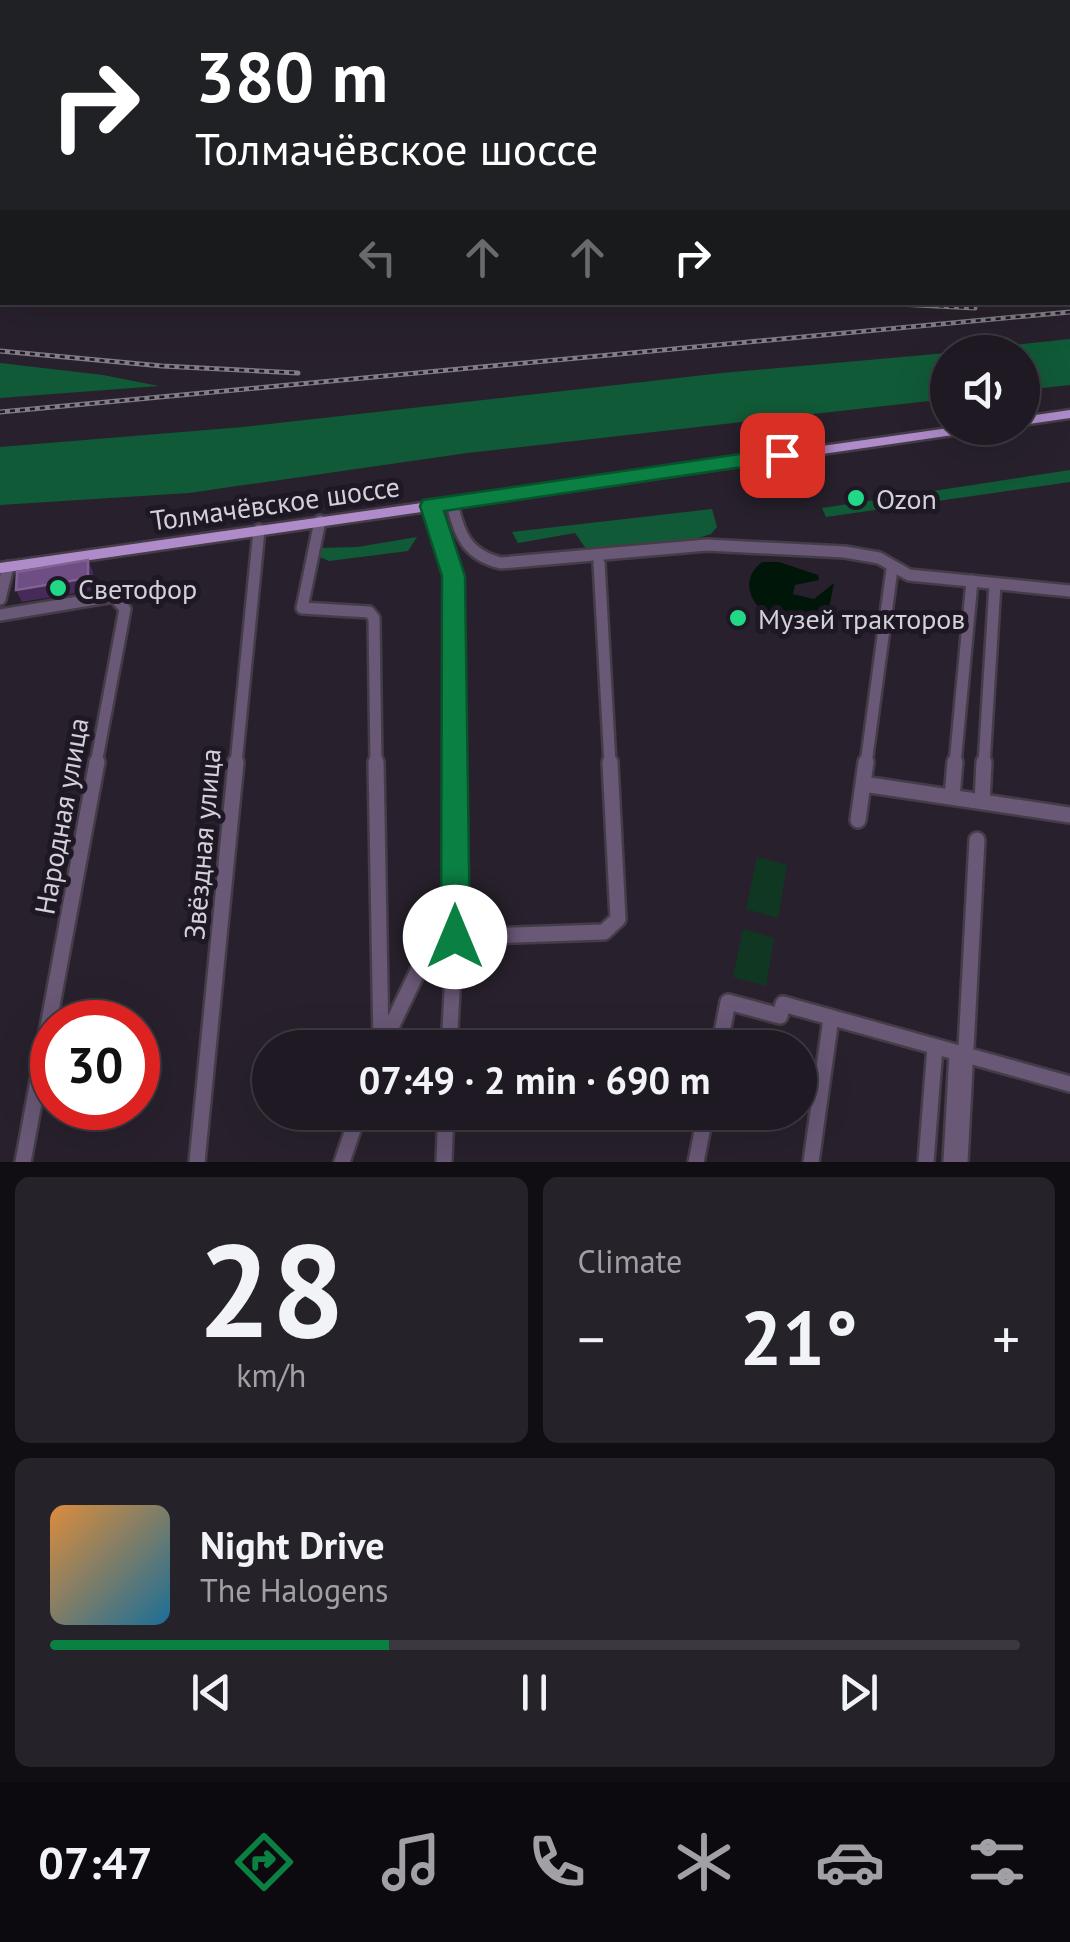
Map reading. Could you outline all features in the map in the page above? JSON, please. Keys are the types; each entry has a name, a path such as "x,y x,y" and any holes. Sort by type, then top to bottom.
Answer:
{"main road":[{"path":"1040,418 1070,414"},
{"name":"Толмачёвское шоссе","path":"4,567 930,434"}],"street":[{"path":"452,503 459,539 468,551 484,560 501,562 707,544 846,552 879,558 909,576 1070,591"},
{"path":"431,506 454,576 455,937 450,1030"},
{"path":"320,521 302,608 369,612 374,618 381,1030"},
{"name":"Звёздная улица","path":"197,1162 259,530"},
{"path":"389,1030 427,952 455,937 604,932 618,918 599,563"},
{"path":"0,599 4,567"},
{"path":"858,820 892,569"},
{"path":"952,797 972,582"},
{"path":"982,802 995,584"},
{"name":"Народная улица","path":"0,615 114,596 125,609 23,1162"},
{"path":"966,648 991,653"},
{"path":"960,715 986,721"},
{"path":"863,784 1070,815"},
{"path":"960,1162 961,1054 977,840"},
{"path":"723,1030 728,1002 780,1016 782,1004 1070,1084"},
{"path":"811,1162 831,1018"},
{"path":"926,1162 934,1046"},
{"path":"930,1110 958,1118"},
{"path":"951,1162 958,1118"},
{"path":"342,1162 353,1130"},
{"path":"444,1162 445,1130"},
{"path":"696,1162 702,1130"}],"green space":[{"path":"1070,339 1070,385 1040,388 1040,342"},
{"path":"930,355 930,401 467,453 189,493 0,505 0,447 243,427 722,373"},
{"path":"0,363 103,375 159,386 0,398"},
{"path":"1070,470 1070,482 826,517 822,508"},
{"path":"712,509 717,527 711,534 688,541 589,553 575,533 518,543 512,532"},
{"path":"417,537 408,551 329,561 315,555 319,548 357,547"},
{"path":"757,857 787,865 778,918 746,909"},
{"path":"743,929 774,938 766,986 733,977"}],"shaded area":[{"path":"762,562 779,562 818,575 819,580 795,585 793,594 814,599 834,583 826,624 811,629 794,628 764,613 749,588 751,575"}],"building":[{"path":"88,560 88,578 16,590 17,572"}],"railway":[{"path":"917,305 975,308"},
{"path":"0,412 1070,312"},
{"path":"0,351 162,366 298,373"}],"place":[{"name":"Ozon","path":"856,498"},
{"name":"Светофор","path":"58,588"},
{"name":"Музей тракторов","path":"738,618"}],"route":[{"path":"455,937 454,576 431,506 782,455"}]}
